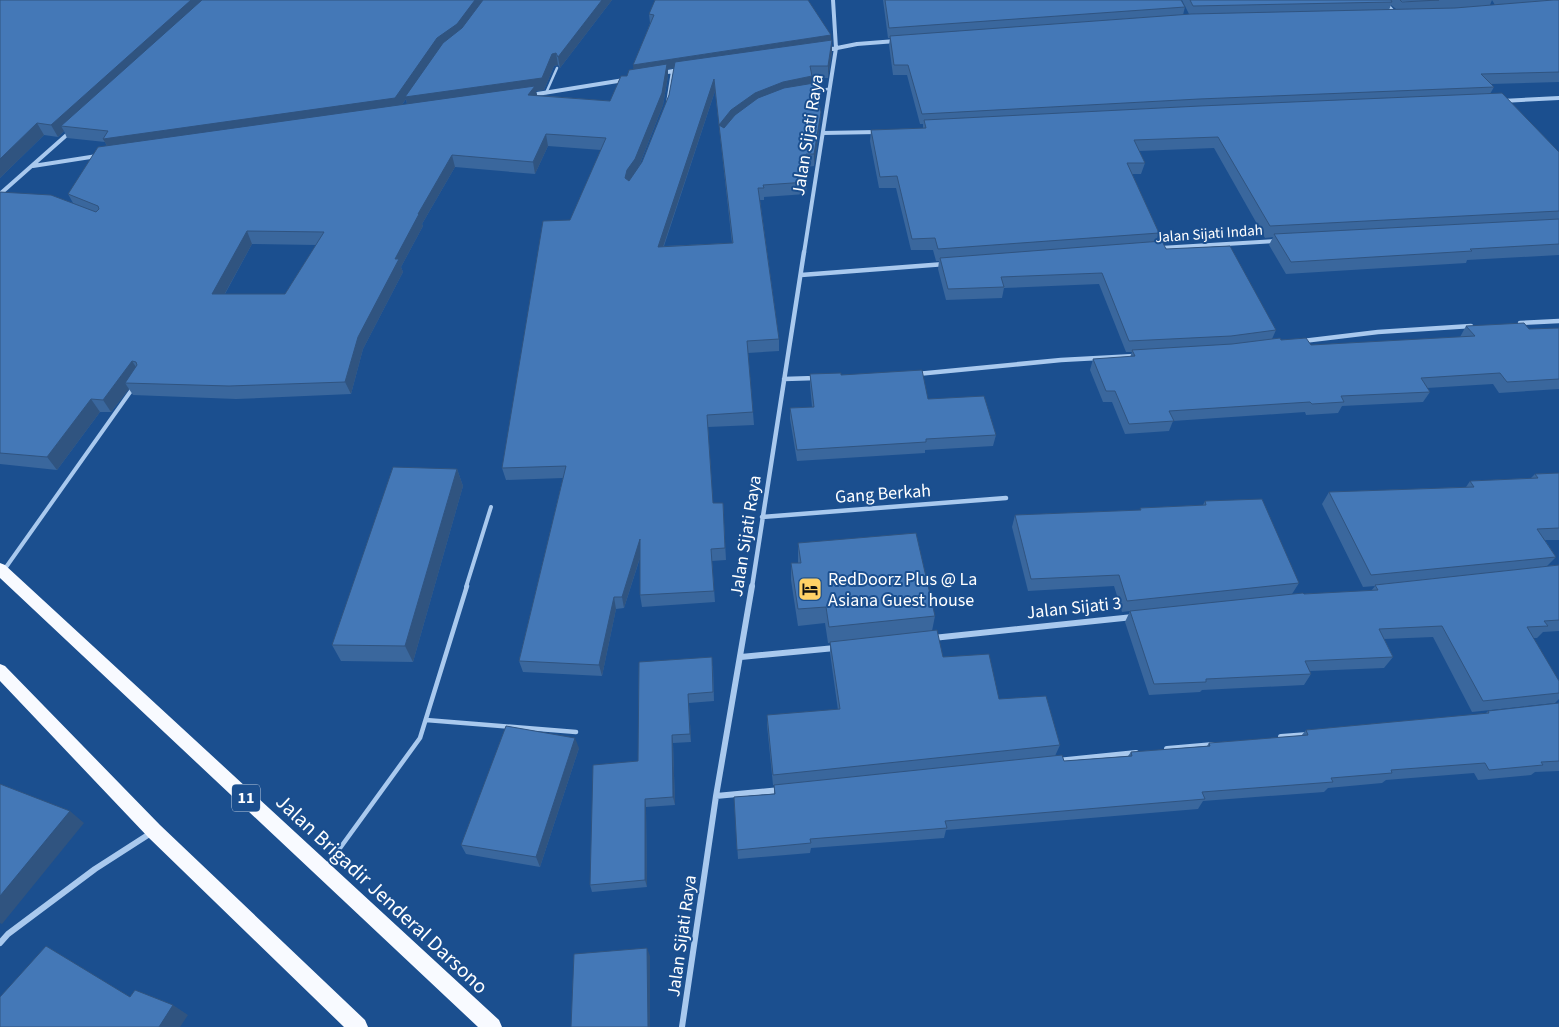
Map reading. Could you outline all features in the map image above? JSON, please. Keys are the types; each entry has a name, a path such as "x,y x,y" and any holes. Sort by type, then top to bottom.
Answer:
{"highway":[{"name":"Jalan Brigadir Jenderal Darsono","path":"1,571 492,1027"},
{"path":"0,671 154,831 358,1027"}],"street":[{"name":"Jalan Sijati Raya","path":"682,1027 716,796 741,657 823,133 828,89 836,48 833,0"},
{"path":"1383,0 1396,15"},
{"path":"1386,15 1405,15"},
{"path":"826,50 857,44 905,41"},
{"path":"654,75 683,70"},
{"path":"667,106 673,71"},
{"path":"527,96 626,80"},
{"path":"1500,101 1559,98"},
{"path":"2,192 76,126"},
{"path":"823,133 882,132"},
{"path":"33,166 100,156"},
{"name":"Jalan Sijati Indah","path":"1150,249 1277,241"},
{"path":"800,275 950,264"},
{"path":"1511,324 1559,321"},
{"path":"1294,342 1378,332 1473,326"},
{"path":"907,374 937,373 1061,360 1139,356"},
{"path":"784,379 819,378"},
{"name":"Gang Berkah","path":"762,517 1006,498"},
{"name":"Jalan Sijati 3","path":"930,638 1136,616"},
{"path":"741,657 840,647"},
{"path":"1271,738 1310,734"},
{"path":"1164,750 1222,744"},
{"path":"1047,762 1144,752"},
{"path":"716,796 784,789"},
{"path":"0,943 8,934 95,869 154,831"}],"lane":[{"path":"546,93 557,68"},
{"path":"804,92 828,89"},
{"path":"2,192 13,193"},
{"path":"1,571 136,385"},
{"path":"324,871 420,738 491,507"},
{"path":"426,720 576,732"}],"building":[{"path":"0,0 191,0 51,125 37,123 0,159"},
{"path":"202,0 475,0 457,24 437,38 395,98 103,139 108,131 61,126"},
{"path":"483,0 602,0 558,57 556,53 552,54 542,78 405,97 443,43 462,28"},
{"path":"655,0 808,0 831,35 633,65 654,15 649,14"},
{"path":"885,0 1181,0 1185,7 889,28"},
{"path":"1190,0 1391,0 1392,2 1193,6"},
{"path":"1400,0 1439,0 1402,2"},
{"path":"1559,0 1559,72 1481,74 1494,87 1199,99 922,114 908,65 894,65 890,36 1191,14 1455,8"},
{"path":"832,40 828,66 810,66 812,76 783,82 755,93 731,110 719,125 724,128 735,115 758,98 784,88 814,83 821,112 814,154 806,154 807,162 803,162 807,182 763,185 764,188 758,188 779,339 747,341 753,412 707,415 713,503 723,503 725,548 711,549 714,591 640,595 640,539 622,597 614,597 599,665 519,661 566,466 502,468 543,221 570,220 606,138 546,134 533,162 452,155 418,214 395,259 399,259 358,337 345,382 229,386 125,383 137,365 136,362 132,361 103,400 91,399 47,457 0,453 0,192 51,195 96,212 99,209 98,206 68,194 98,147 535,86 528,95 610,101 621,76 627,76 629,70 667,64 662,93 635,159 627,170 625,178 629,181 642,162 669,95 675,62","holes":["714,79 719,125 733,243 658,247","247,231 324,232 285,294 212,294"]},
{"path":"1502,93 1559,152 1559,211 1270,226 1218,137 1134,140 1145,163 1127,163 1159,233 938,249 935,238 912,239 897,176 880,177 871,130 926,128 924,120"},
{"path":"1559,219 1559,244 1291,262 1274,234"},
{"path":"1162,241 1166,249 1230,246 1276,330 1231,336 1129,341 1102,273 1001,277 1004,287 948,289 940,258"},
{"path":"1524,323 1529,329 1559,328 1559,379 1507,382 1500,373 1421,378 1430,392 1341,396 1344,402 1312,404 1310,402 1169,411 1174,421 1129,424 1115,391 1106,391 1093,359 1135,356 1132,350 1232,344 1280,338 1281,340 1306,338 1311,345 1475,336 1466,326"},
{"path":"922,370 928,399 984,396 996,435 926,439 926,442 797,450 790,408 814,407 810,374 841,373 841,375"},
{"path":"393,467 457,469 405,646 332,645"},
{"path":"1559,473 1559,528 1537,529 1556,557 1371,575 1329,492 1474,487 1470,481 1538,478 1535,474"},
{"path":"1262,499 1299,583 1127,601 1119,575 1031,579 1015,515 1141,510 1140,508 1206,505 1205,501"},
{"path":"916,533 935,616 829,627 826,607 798,609 791,563 801,563 798,543"},
{"path":"1559,565 1559,620 1544,621 1548,626 1527,627 1559,681 1559,693 1483,701 1442,626 1379,629 1393,657 1305,661 1311,674 1206,679 1206,682 1154,684 1130,611 1303,593 1378,590 1375,585"},
{"path":"937,630 943,657 989,654 999,699 1046,696 1060,745 773,775 767,715 840,709 830,642"},
{"path":"712,657 713,692 688,694 690,734 672,735 673,797 645,799 645,880 590,885 593,765 638,761 639,662"},
{"path":"1559,703 1559,761 1541,762 1543,765 1489,770 1485,763 1391,770 1392,773 1331,778 1333,782 1202,792 1205,799 945,821 947,828 810,839 811,843 737,850 734,797 775,794 774,785 1062,755 1064,761 1132,756 1131,752 1210,746 1209,743 1308,735 1306,730 1489,713 1488,711"},
{"path":"506,726 575,738 536,857 461,845"},
{"path":"0,784 70,811 0,896"},
{"path":"46,946 130,997 135,990 173,1005 159,1027 0,1027 0,997"},
{"path":"647,948 648,1027 571,1027 574,954"}],"place":[{"name":"RedDoorz Plus @ La Asiana Guest house","path":"810,589"}]}
